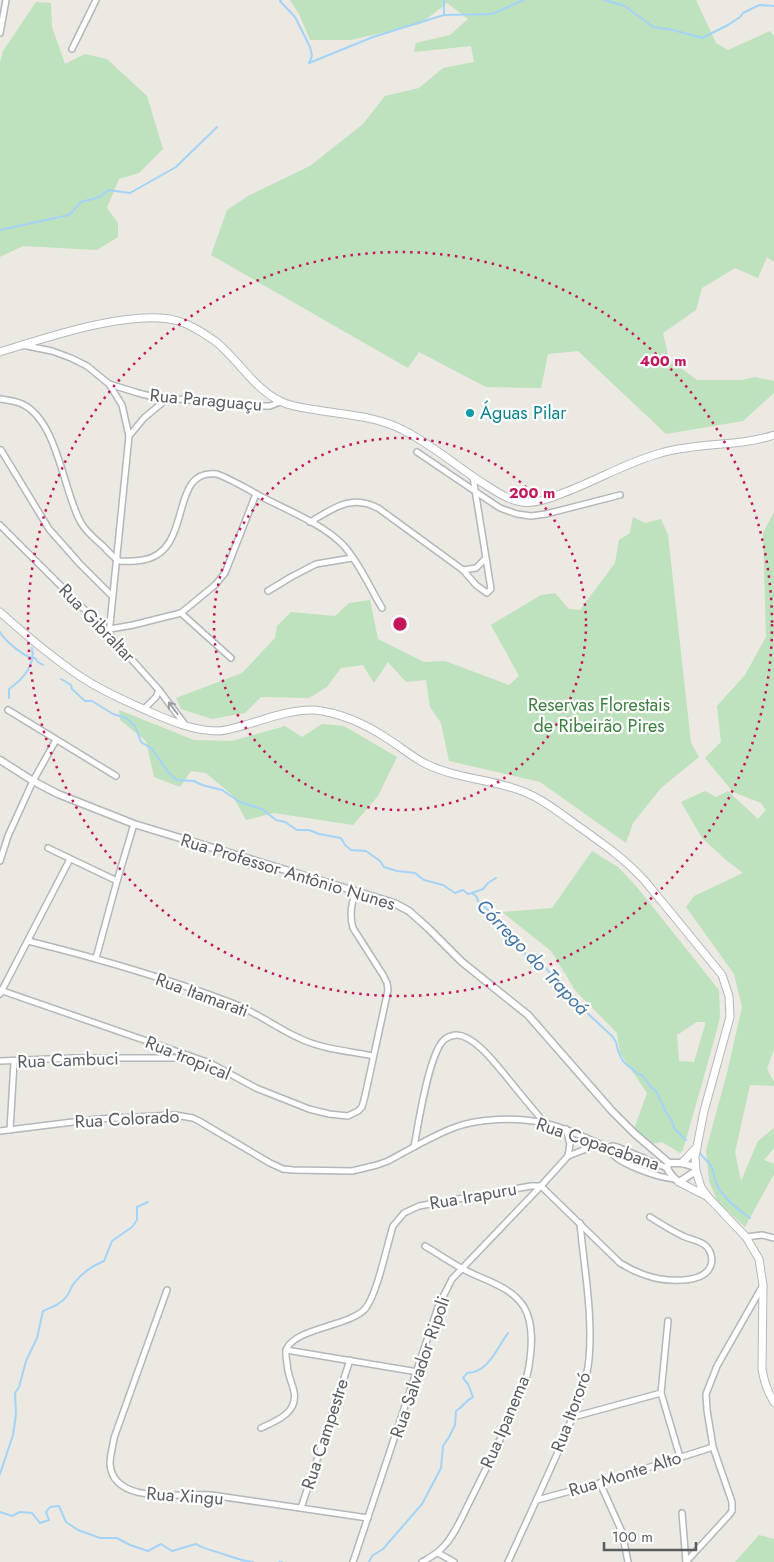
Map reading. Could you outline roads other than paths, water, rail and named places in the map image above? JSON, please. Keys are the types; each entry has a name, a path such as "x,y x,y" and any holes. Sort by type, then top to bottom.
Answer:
{"main road":[{"path":"0,352 112,321 147,318 177,320 196,328 216,343 263,390 280,402 289,406 381,421 402,429 473,477 515,501 539,502 662,452 742,442 774,434"},
{"path":"0,612 18,629 71,670 90,682 144,709 187,727 221,731 297,711 314,710 334,714 369,728 427,764 444,771 512,787 528,793 541,800 621,857 646,880 722,975 730,996 730,1016 704,1111 697,1147 696,1169 701,1187 708,1198 746,1236 759,1259 763,1285 762,1369 764,1382 774,1402"},
{"path":"682,1163 697,1147"},
{"path":"677,1180 708,1198"}],"street":[{"path":"0,33 6,0"},
{"path":"72,49 96,0"},
{"name":"Rua Paraguaçu","path":"22,345 52,351 71,358 87,366 109,384 138,393 169,398 258,406 270,406 280,402"},
{"path":"109,384 122,405 129,436 110,631 180,614 215,586 224,573 256,494"},
{"path":"129,436 144,418 169,398"},
{"path":"0,399 11,400 24,405 42,421 52,441 81,523 118,560 132,562 150,559 162,553 175,533 192,483 201,475 217,474 325,530 335,538 344,546 382,608"},
{"path":"1,450 49,529 112,596"},
{"path":"417,452 500,508 517,514 531,516 546,514 620,496"},
{"path":"310,522 350,502 364,503 378,508 463,570 485,593 489,592 491,589 473,477"},
{"name":"Rua Gibraltar","path":"0,525 110,631 187,727"},
{"path":"268,592 290,577 316,564 352,558"},
{"path":"463,570 476,568 485,559"},
{"path":"180,614 231,658"},
{"path":"144,709 156,698 159,690"},
{"path":"8,710 116,776"},
{"path":"0,861 8,836 33,781 56,740"},
{"name":"Rua Professor Antônio Nunes","path":"0,760 58,794 134,824 394,903 409,911 462,962 528,1015 612,1111 668,1165 677,1180"},
{"path":"96,958 134,824"},
{"path":"48,848 117,881"},
{"path":"0,992 70,858"},
{"path":"355,891 350,910 353,928 356,936 375,960 387,983 387,999 373,1056"},
{"name":"Rua Itamarati","path":"28,941 96,958 234,1003 268,1020 299,1039 310,1043 373,1056"},
{"name":"Rua tropical","path":"0,992 210,1063 256,1088 309,1109 329,1114 343,1116 354,1114 362,1107 373,1056"},
{"path":"414,1147 422,1103 434,1055 444,1039 452,1035 460,1035 476,1044 490,1057 544,1122"},
{"name":"Rua Cambuci","path":"0,1061 14,1062 74,1058 196,1058"},
{"path":"10,1130 14,1062"},
{"name":"Rua Colorado","path":"0,1131 97,1118 186,1116 199,1121 270,1164 283,1169 298,1170 352,1171 377,1165 414,1147"},
{"name":"Rua Copacabana","path":"414,1147 455,1127 478,1122 511,1120 544,1122 566,1129 609,1148 612,1146 617,1147 668,1165"},
{"path":"566,1129 569,1138 568,1156"},
{"name":"Rua Salvador Ripoli","path":"354,1562 443,1296 452,1279 568,1156 599,1144"},
{"path":"609,1148 610,1153 614,1156 645,1173 661,1178 677,1180 696,1169"},
{"path":"668,1165 682,1163 696,1169"},
{"name":"Rua Irapuru","path":"286,1350 298,1338 351,1318 366,1307 375,1286 393,1226 409,1210 420,1206 472,1196 541,1186 620,1263 646,1276 664,1279 678,1280 698,1277 708,1270 712,1258 710,1250 706,1245 674,1232 650,1217"},
{"name":"Rua Itororó","path":"508,1562 573,1417 587,1372 590,1350 590,1312 580,1222"},
{"path":"746,1236 774,1238"},
{"name":"Rua Ipanema","path":"425,1246 462,1268 513,1294 522,1305 530,1325 528,1367 513,1413 455,1530 438,1553"},
{"path":"686,1562 732,1511 732,1502 713,1447 706,1402 708,1385 716,1366 763,1285"},
{"name":"Rua Xingu","path":"167,1290 114,1438 110,1466 113,1476 123,1487 150,1495 198,1494 368,1518"},
{"path":"668,1321 661,1393 680,1457"},
{"path":"261,1428 289,1413 295,1399 287,1368 286,1350 418,1372"},
{"name":"Rua Campestre","path":"301,1508 350,1360"},
{"path":"573,1417 661,1393"},
{"name":"Rua Monte Alto","path":"537,1500 600,1483 713,1447"},
{"path":"600,1483 622,1532 628,1562"},
{"path":"682,1513 686,1562"},
{"path":"422,1562 438,1553 454,1562"}],"waterway":[{"path":"281,0 295,17 310,47 312,56 309,63"},
{"path":"444,0 444,15"},
{"path":"309,63 373,37 444,15 492,14 524,0"},
{"path":"604,0 625,6 653,27 702,38 728,25 743,13 755,7 760,5 774,6"},
{"path":"0,230 69,215 81,202 100,197 108,190 130,193 176,167 217,127"},
{"name":"Córrego do Trapoá","path":"0,632 16,648 26,655 35,658 43,665"},
{"path":"9,698 9,689 23,677 30,666 33,654 32,648"},
{"name":"Córrego do Trapoá","path":"61,679 71,685 72,689 85,701 92,701 113,714 126,718 135,726 141,742 152,749 169,773 177,780 194,781 222,790 240,802 262,809 276,820 285,822 297,830 309,830 341,838 351,850 366,851 380,861 384,867 415,873 424,880 443,885 455,893 463,890 468,894 472,893 477,897 478,901 510,930 518,945 523,947 525,954 529,958 543,964 554,975 576,1006 584,1010 612,1036 623,1061 638,1074 642,1075 656,1091 674,1128 686,1140"},
{"path":"472,893 483,889 496,878"},
{"path":"699,1152 711,1166 716,1183 722,1194 750,1218"},
{"path":"0,1474 13,1435 16,1414 15,1393 19,1387 26,1361 37,1338 43,1311 62,1301 81,1275 104,1261 112,1241 132,1227 137,1220 137,1207 148,1202"},
{"path":"369,1562 372,1556 383,1549 422,1504 441,1468 443,1446 455,1425 456,1411 473,1397 468,1384 463,1378 467,1373 481,1369 491,1359 508,1333"},
{"path":"0,1512 12,1516 20,1512 32,1513 40,1523 49,1520 46,1512 50,1507 59,1506 66,1522 78,1530 100,1538 117,1538 148,1551 161,1544 172,1551 196,1544 253,1562"}],"place":[{"name":"Águas Pilar","path":"470,413"}],"park label":[{"name":"Reservas Florestais de Ribeirão Pires","path":"599,715"}]}
